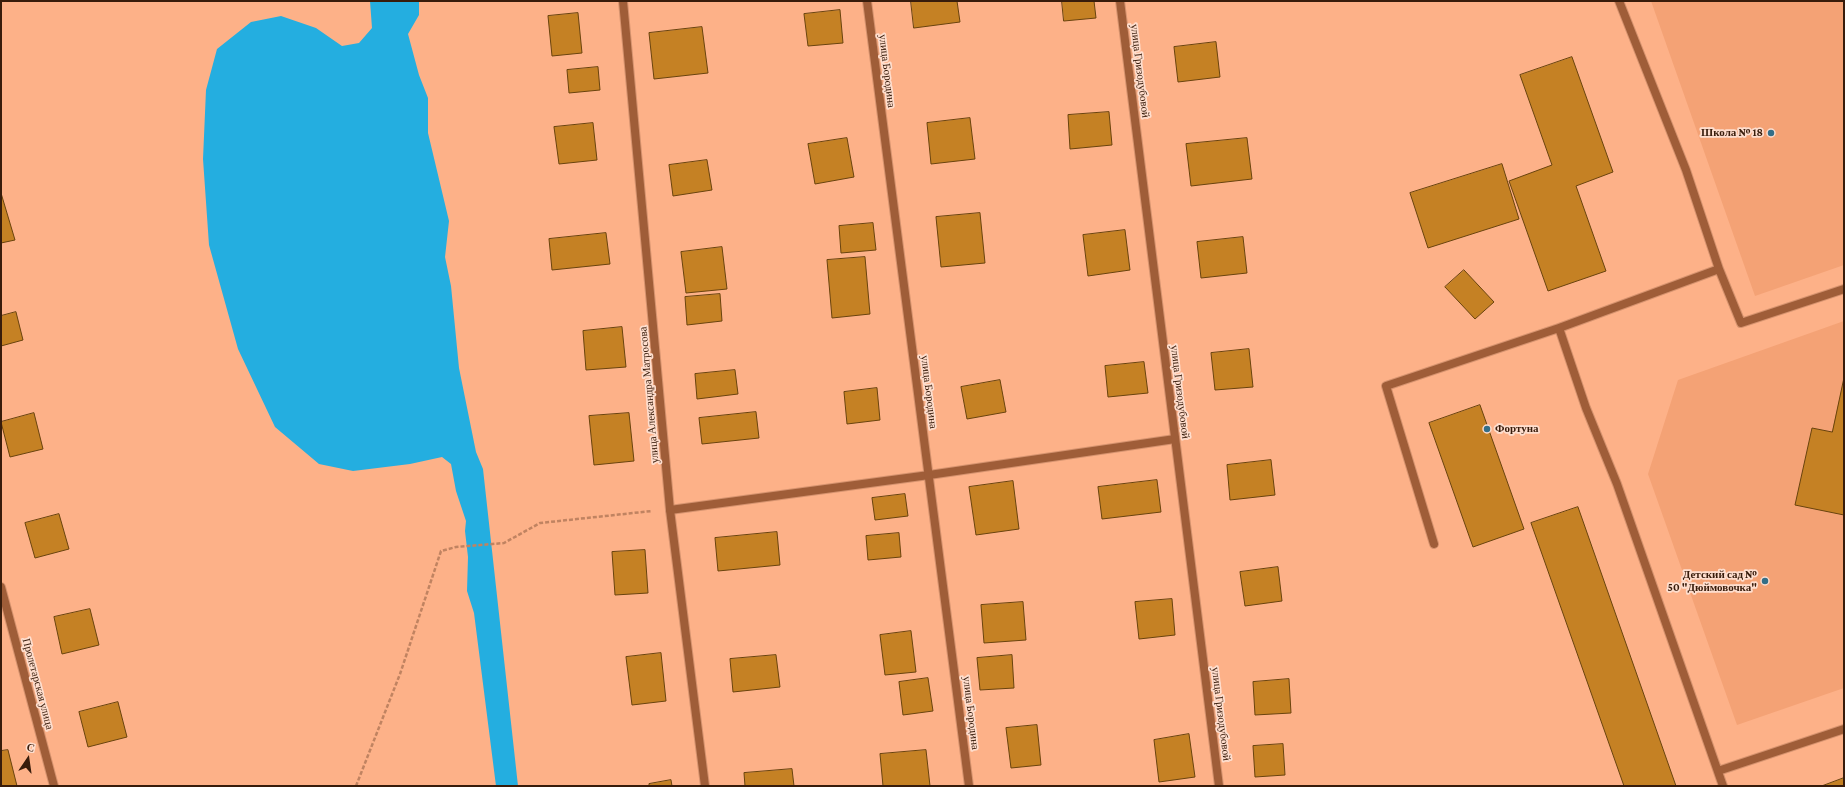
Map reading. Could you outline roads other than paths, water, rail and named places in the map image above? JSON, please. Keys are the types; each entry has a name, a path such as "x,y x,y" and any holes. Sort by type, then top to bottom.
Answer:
{"street":[{"name":"улица Александра Матросова","path":"623,1 670,510 705,786"},
{"name":"улица Бородина","path":"867,1 969,786"},
{"name":"улица Гризодубовой","path":"1120,1 1219,786"},
{"path":"1620,1 1686,170 1719,269 1741,323 1844,289"},
{"path":"1434,544 1386,386 1559,328 1719,269"},
{"path":"1559,328 1586,408 1616,484 1723,786"},
{"path":"670,510 929,475 1175,439"},
{"name":"Пролетарская улица","path":"1,587 54,786"},
{"path":"1718,771 1844,729"}],"water":[{"path":"370,1 419,1 419,15 408,34 419,75 428,98 428,133 449,221 445,257 451,286 459,368 476,452 483,469 518,786 496,786 474,613 467,591 468,557 465,531 466,521 456,491 451,464 442,457 410,464 353,471 319,464 275,427 238,349 209,245 203,159 206,90 217,49 251,22 281,16 316,28 342,46 359,43 372,28"}],"place":[{"name":"Школа № 18","path":"1771,133"},
{"name":"Фортуна","path":"1487,429"},
{"name":"Детский сад № 50 \"Дюймовочка\"","path":"1765,581"}]}
